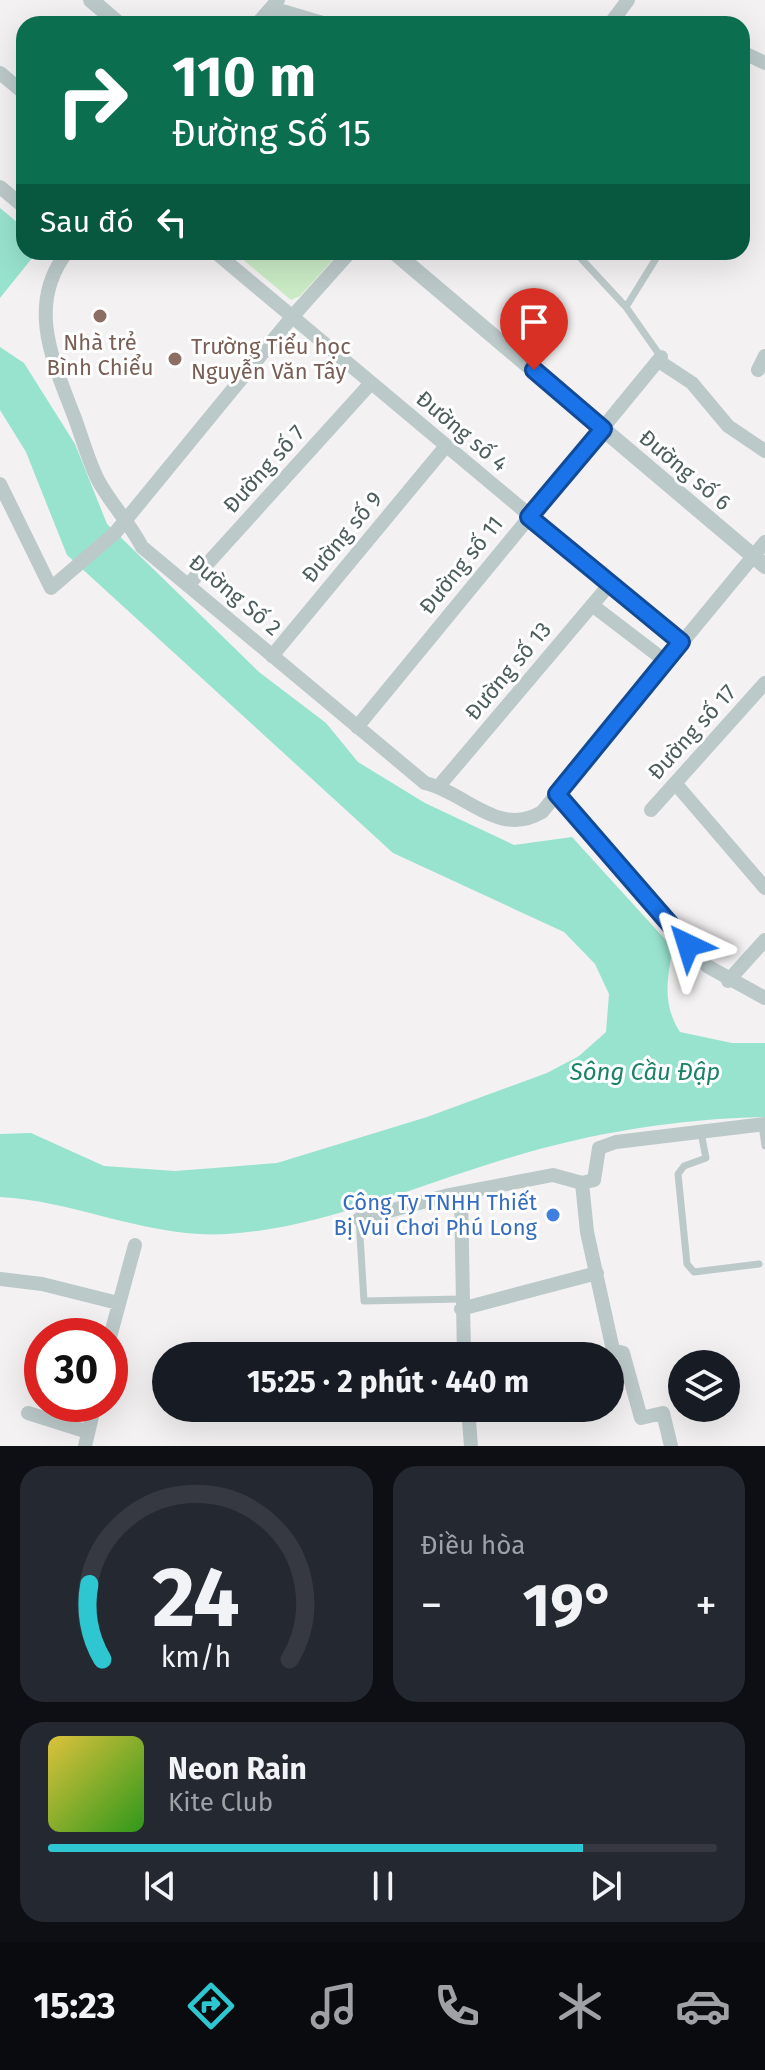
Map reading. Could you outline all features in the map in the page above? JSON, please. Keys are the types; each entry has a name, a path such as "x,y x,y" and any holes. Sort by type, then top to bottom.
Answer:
{"street":[{"path":"91,0 110,16"},
{"path":"275,4 306,16"},
{"path":"0,73 16,86"},
{"path":"0,187 16,200"},
{"name":"Đường Số 2","path":"62,260 48,289 44,317 48,348 99,481 127,518 142,547 425,783 439,786 504,821 526,821 542,812 664,660 759,561 765,542"},
{"name":"Đường số 4","path":"224,260 681,642"},
{"path":"0,484 51,588 115,533 292,317 343,260"},
{"name":"Đường số 6","path":"403,260 759,561"},
{"path":"758,370 765,356"},
{"path":"660,359 692,383 728,426 765,451"},
{"name":"Đường số 11","path":"357,727 660,359"},
{"name":"Đường số 7","path":"189,584 371,383"},
{"name":"Đường số 9","path":"272,656 446,446"},
{"name":"Đường số 13","path":"439,786 610,584"},
{"path":"592,605 664,660"},
{"name":"Đường số 17","path":"651,810 765,683"},
{"name":"Đường số 17","path":"675,783 765,888"},
{"path":"557,794 707,966 728,981 765,998"},
{"path":"728,981 765,940"},
{"path":"359,1219 553,1175 582,1183 594,1180 599,1148 616,1142 764,1124"},
{"path":"582,1183 613,1350 623,1353 641,1418 663,1413 671,1446"},
{"path":"461,1195 463,1342"},
{"path":"114,1318 135,1245"},
{"path":"461,1304 597,1273"},
{"path":"0,1279 42,1284 118,1303"},
{"path":"48,1422 86,1439"},
{"path":"469,1422 471,1446"}],"lane":[{"path":"582,260 626,307 660,359"},
{"path":"626,307 655,260"},
{"path":"764,1124 765,1146"},
{"path":"701,1130 706,1158 684,1166 678,1174 687,1264 694,1272 759,1264"},
{"path":"359,1219 364,1301 461,1304"}],"shaded area":[{"path":"244,260 333,260 300,296 291,300"}],"water":[{"path":"0,208 16,221 16,260 31,260 0,298"},
{"name":"Sông Cầu Đập","path":"0,347 24,363 75,444 107,524 259,672 326,723 358,762 425,803 514,845 572,837 673,948 668,1001 680,1032 732,1043 765,1043 765,1117 665,1124 567,1142 332,1215 297,1224 227,1234 169,1231 57,1205 0,1197 0,1134 31,1133 104,1166 175,1171 277,1163 427,1117 547,1073 579,1056 606,1032 609,994 595,964 564,932 393,853 67,555 26,452 0,410"}],"place":[{"name":"Nhà trẻ Bình Chiểu","path":"100,316"},
{"name":"Trường Tiểu học Nguyễn Văn Tây","path":"175,359"},
{"name":"Công Ty TNHH Thiết Bị Vui Chơi Phú Long","path":"553,1215"}],"route":[{"path":"534,370 603,429 529,517 681,642 557,794 688,945"}]}
